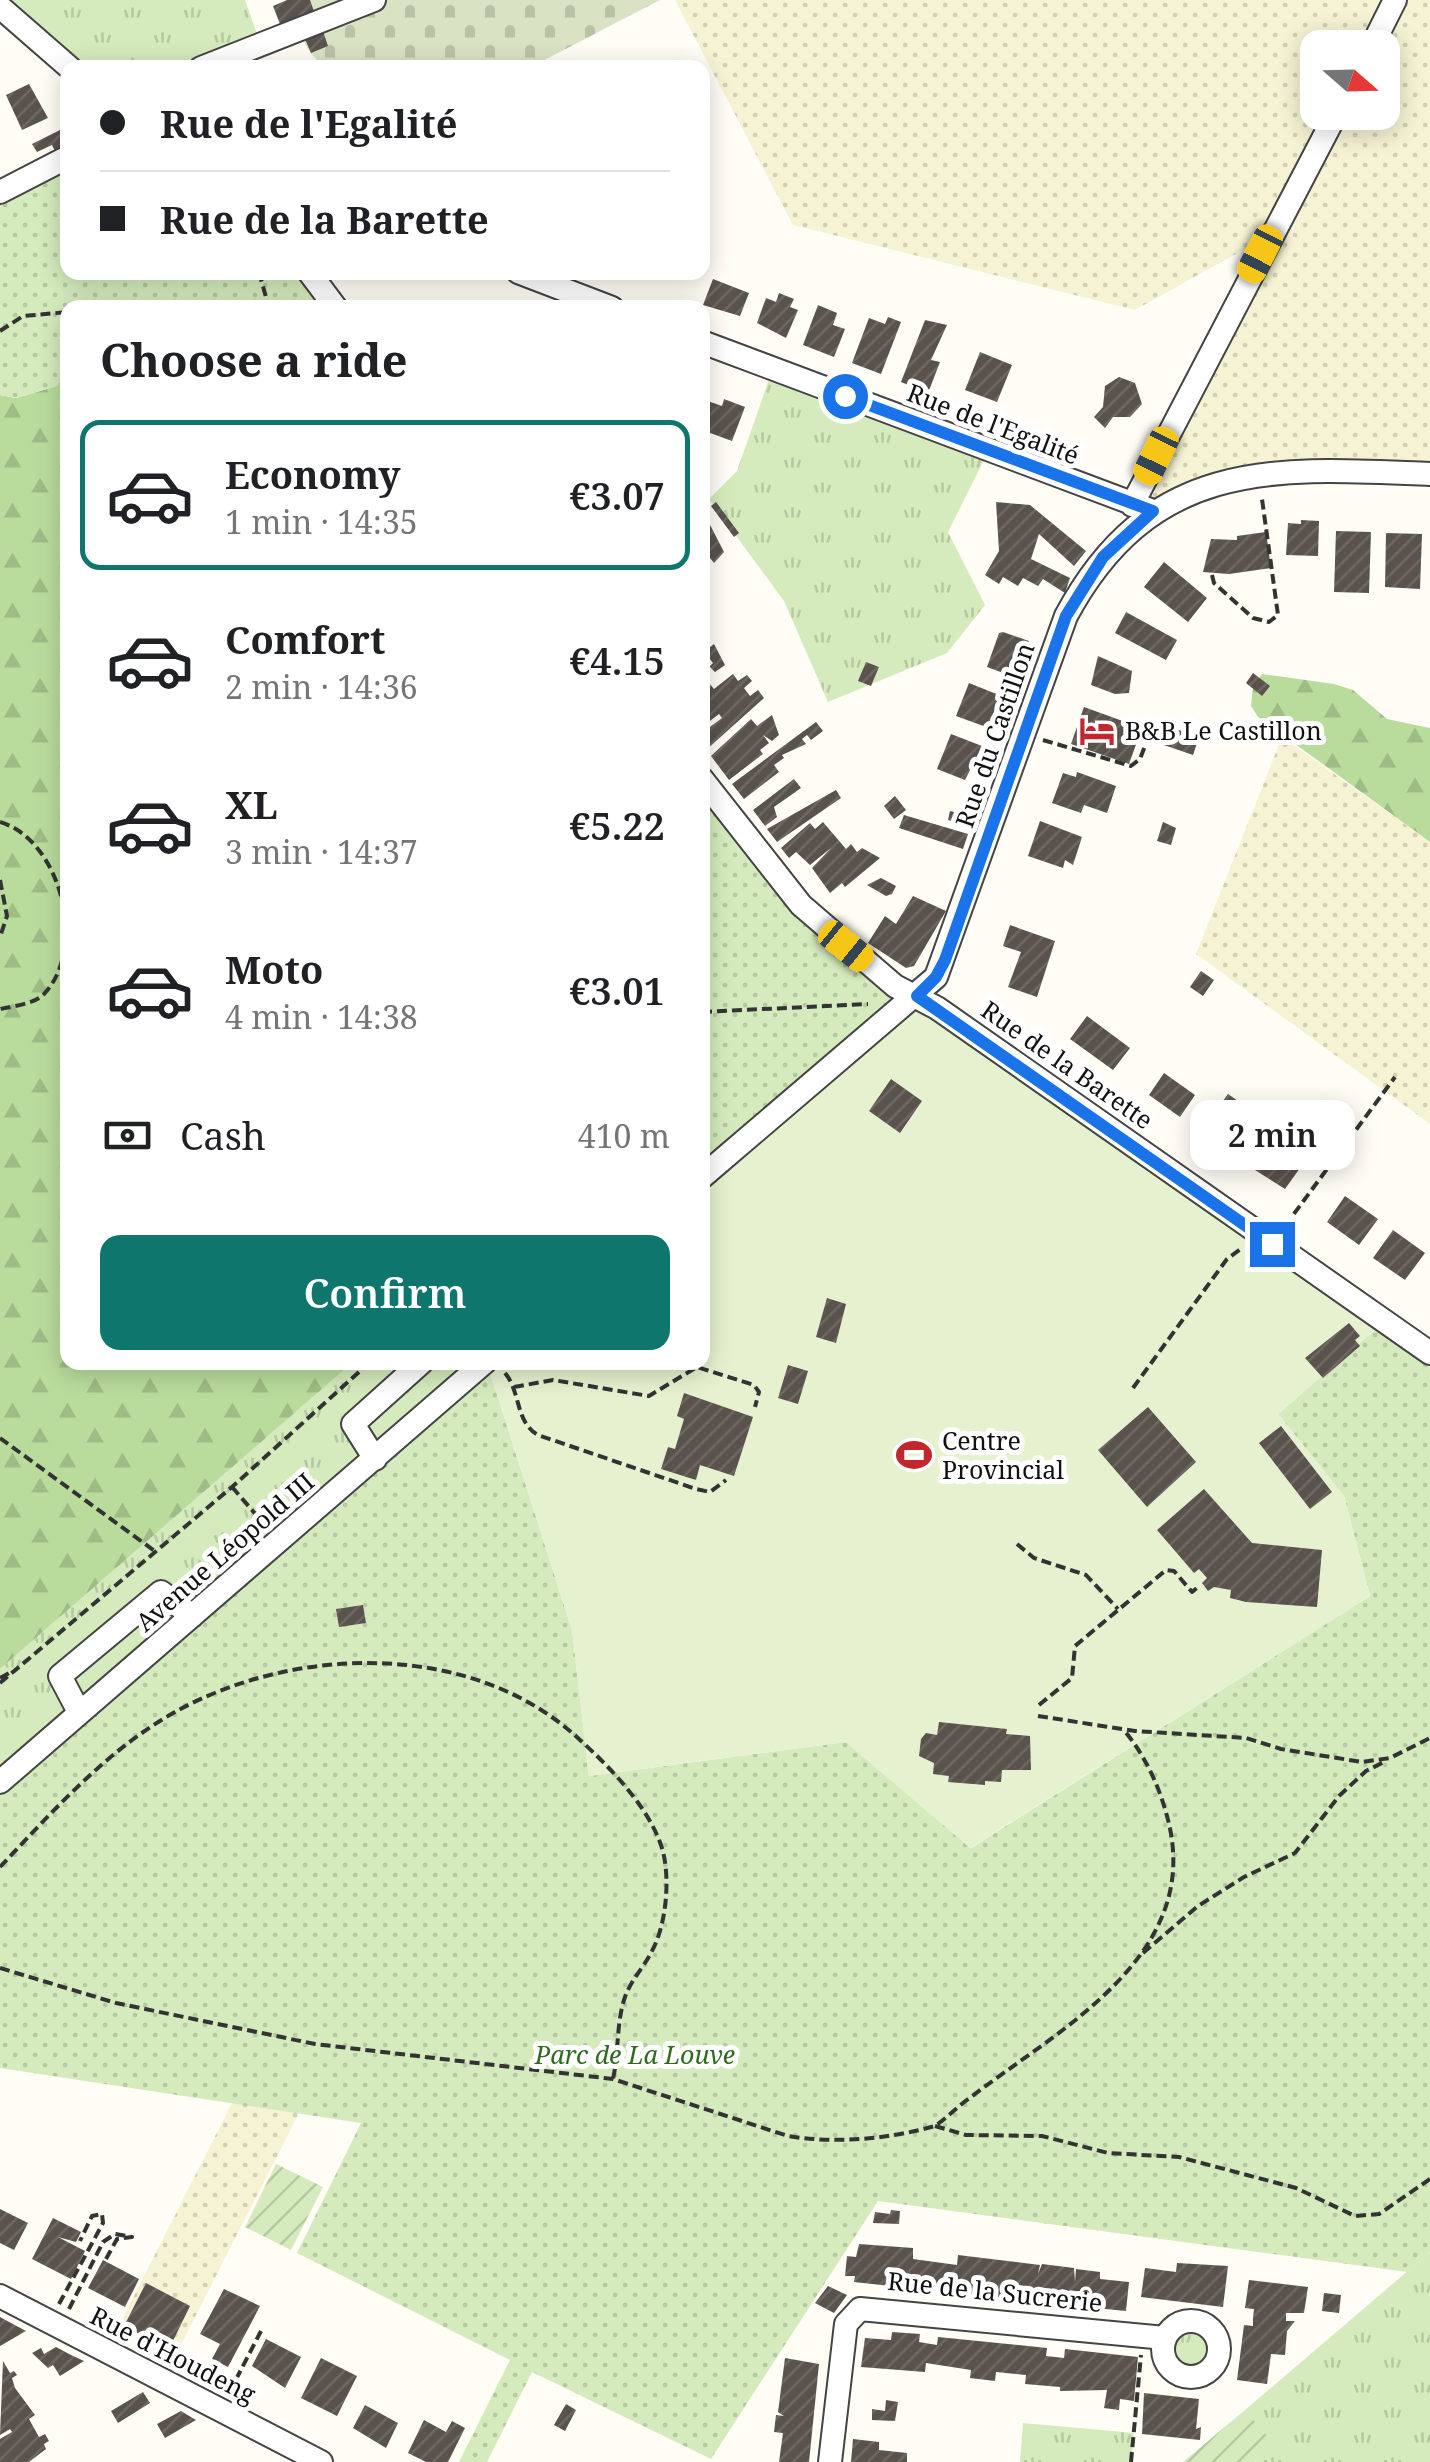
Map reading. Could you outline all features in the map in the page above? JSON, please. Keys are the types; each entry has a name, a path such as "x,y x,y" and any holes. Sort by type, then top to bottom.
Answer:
{"street":[{"path":"221,60 374,0"},
{"path":"1380,30 1396,0"},
{"path":"0,7 61,60"},
{"name":"Rue du Castillon","path":"913,999 936,977 945,960 1066,616 1084,583 1143,508 1328,130"},
{"path":"0,192 60,160"},
{"path":"539,280 591,300"},
{"name":"Rue de l'Egalité","path":"710,345 1143,508"},
{"path":"1143,508 1259,474 1310,470 1430,474"},
{"name":"Rue de la Barette","path":"710,789 801,906 895,986 1430,1353"},
{"path":"710,1170 913,999"},
{"path":"375,1459 353,1424 413,1370"},
{"name":"Avenue Léopold III","path":"0,1782 476,1370"},
{"path":"80,1712 60,1676 161,1592 192,1616"},
{"name":"Rue d'Houdeng","path":"0,2296 221,2411 293,2456 321,2462"},
{"name":"Rue de la Sucrerie","path":"830,2462 846,2324 852,2313 860,2309 1154,2337"}],"path":[{"path":"0,331 23,316 60,313"},
{"path":"1212,575 1214,583 1253,618 1269,622 1278,615 1259,474"},
{"path":"1024,734 1131,766 1140,758 1148,738"},
{"path":"0,822 14,826 34,843 56,878 60,900"},
{"path":"0,880 7,916 0,937"},
{"path":"0,1009 41,998 56,978 60,960"},
{"path":"710,1012 871,1004"},
{"path":"1272,1244 1395,1076"},
{"path":"1133,1388 1226,1260 1242,1248"},
{"path":"0,1681 24,1666 232,1487 361,1370"},
{"path":"502,1370 514,1388 522,1420 538,1435 696,1489 710,1492 726,1480"},
{"path":"514,1388 553,1380 649,1396 691,1370"},
{"path":"706,1370 754,1385 759,1392 755,1407"},
{"path":"0,1438 156,1552"},
{"path":"232,1487 280,1542"},
{"path":"1017,1544 1034,1558 1086,1576 1118,1610"},
{"path":"1040,1705 1072,1678 1075,1646 1166,1570 1174,1571 1192,1592 1198,1587"},
{"path":"0,1867 69,1793 152,1726 204,1698 296,1670 395,1663 453,1671 510,1692 554,1716 604,1762 662,1846 666,1879 658,1939 624,2000 613,2079"},
{"path":"1038,1716 1123,1729 1246,1738 1281,1750 1362,1762 1390,1758"},
{"path":"1123,1729 1138,1747 1157,1786 1174,1843 1171,1897 1135,1960"},
{"path":"0,1968 116,2003 315,2044 613,2079 817,2141 908,2134 935,2126 1099,2002 1135,1960 1198,1906 1244,1877 1295,1853 1346,1788 1390,1758 1430,1738"},
{"path":"935,2126 966,2135 1042,2136 1108,2153 1179,2156 1296,2188 1355,2216 1379,2214 1430,2179"},
{"path":"55,2324 104,2223 102,2214 92,2216 80,2241"},
{"path":"55,2324 103,2242 110,2235 132,2237 117,2238 106,2259"},
{"path":"221,2411 260,2330"},
{"path":"1131,2462 1154,2337"}],"shaded area":[{"path":"675,0 1430,0 1430,474 1310,471 1153,511 1132,505 1260,254 1243,250 1135,310 793,225 710,67 710,60 706,60"},
{"path":"1282,737 1430,842 1430,1124 1196,954"},
{"path":"232,2103 299,2113 171,2364 114,2335"}],"green space":[{"path":"0,0 245,0 261,45 220,60 63,60"},
{"path":"308,0 660,0 544,60 318,60 305,44 303,21"},
{"path":"60,161 60,280 315,280 330,300 60,300 57,386 16,398 0,395 0,192"},
{"path":"773,368 988,452 948,532 985,605 947,653 828,702 784,601 710,500 737,471"},
{"path":"60,380 60,1370 344,1370 0,1669 0,395 16,398 57,386"},
{"path":"1262,674 1353,690 1387,719 1430,728 1430,842 1258,717 1251,706 1253,687"},
{"path":"710,789 801,905 917,996 710,1170"},
{"name":"Centre Provincial","path":"908,1002 1384,1322 1278,1414 1344,1496 1370,1596 970,1848 846,1742 589,1776 572,1630 489,1370 710,1370 710,1171"},
{"name":"Parc de La Louve","path":"1384,1322 1430,1354 1430,2252 1407,2272 878,2201 711,2459 532,2372 487,2462 459,2462 510,2360 297,2253 361,2123 0,2068 0,1782 479,1370 489,1370 572,1630 589,1776 846,1742 971,1848 1370,1596 1344,1496 1278,1414"},
{"path":"344,1370 477,1370 0,1782 0,1669"},
{"path":"276,2164 323,2187 291,2250 245,2227"},
{"path":"1430,2252 1430,2462 1255,2462 1274,2445 1245,2410"},
{"path":"1190,2329 1204,2335 1210,2349 1204,2363 1190,2369 1176,2363 1170,2349 1176,2335"},
{"path":"1245,2410 1275,2445 1255,2462 1183,2462"},
{"path":"1023,2423 1134,2433 1131,2462 1020,2462"}],"building":[{"path":"287,0 310,0 315,14 280,24 273,6"},
{"path":"323,31 328,46 311,53 305,39"},
{"path":"29,84 48,118 22,130 6,95"},
{"path":"60,130 60,149 55,151 52,145 37,152 32,144"},
{"path":"713,279 749,293 740,316 710,307 710,300 705,300"},
{"path":"779,293 794,299 790,307 798,310 786,338 757,323 766,298 776,302"},
{"path":"818,305 837,313 833,325 845,329 834,357 803,345"},
{"path":"888,317 901,322 881,374 852,363 869,318 885,324"},
{"path":"925,320 947,325 931,360 940,362 928,393 901,382"},
{"path":"980,352 1012,365 997,402 965,390"},
{"path":"1119,377 1135,383 1142,404 1130,417 1113,417 1105,428 1094,417 1103,407 1105,386"},
{"path":"724,399 745,407 732,441 710,433 710,402 722,406"},
{"path":"716,502 739,533 734,537 711,506"},
{"path":"996,502 1030,505 1086,551 1074,566 1039,534 1031,559 1070,578 1065,593 1043,579 1038,586 1023,578 1018,586 1003,577 999,584 985,575 999,551"},
{"path":"1301,520 1319,521 1318,556 1286,555 1288,523 1301,524"},
{"path":"710,525 724,552 714,563 710,558"},
{"path":"1336,531 1371,532 1369,593 1334,592"},
{"path":"1266,532 1271,568 1229,574 1203,572 1211,539 1237,540 1237,536"},
{"path":"1386,533 1422,534 1420,589 1385,587"},
{"path":"1164,562 1207,598 1188,622 1144,587"},
{"path":"1126,612 1177,640 1166,660 1115,633"},
{"path":"999,633 1029,641 1017,678 987,667"},
{"path":"714,644 725,665 715,672 710,667 710,647"},
{"path":"1098,656 1132,671 1129,693 1115,694 1091,685"},
{"path":"866,662 879,667 871,686 858,681"},
{"path":"1253,673 1270,686 1262,696 1246,683"},
{"path":"733,674 738,681 747,675 752,681 744,688 750,696 758,690 764,698 710,746 710,727 722,718 719,714 710,721 710,684 714,689"},
{"path":"969,683 999,695 989,728 956,716"},
{"path":"1084,707 1142,728 1129,764 1071,744"},
{"path":"772,715 779,735 772,741 763,735 769,743 760,750 763,754 729,780 711,756 751,719 757,726"},
{"path":"816,722 823,731 811,740 807,735 802,739 806,744 782,755 784,758 774,765 779,772 744,799 732,784"},
{"path":"1164,725 1199,737 1193,755 1158,743"},
{"path":"951,734 982,746 965,780 937,769"},
{"path":"1077,772 1116,786 1107,813 1084,805 1081,813 1052,803 1063,773 1076,777"},
{"path":"794,779 801,788 774,807 777,817 765,826 753,810"},
{"path":"836,790 841,798 777,842 767,829"},
{"path":"895,796 906,810 894,819 884,806"},
{"path":"950,811 975,817 972,827 948,820"},
{"path":"904,815 968,834 963,849 899,828"},
{"path":"1040,821 1082,837 1073,865 1065,860 1063,868 1028,856"},
{"path":"823,822 846,849 851,844 857,852 862,848 880,858 845,887 842,883 830,893 812,868 831,848 810,865 796,852 789,858 781,848 810,823 815,829"},
{"path":"1163,822 1176,828 1171,845 1157,841"},
{"path":"881,878 896,886 892,894 886,896 867,885"},
{"path":"913,896 946,911 914,966 906,968 868,943 885,916 896,924"},
{"path":"1010,925 1055,941 1037,997 1008,987 1021,952 1003,946"},
{"path":"1201,971 1214,980 1203,996 1190,987"},
{"path":"1087,1016 1130,1048 1113,1070 1070,1039"},
{"path":"1164,1073 1195,1095 1180,1117 1149,1095"},
{"path":"891,1079 922,1101 900,1133 869,1111"},
{"path":"1228,1094 1259,1116 1232,1154 1202,1129"},
{"path":"1271,1147 1300,1168 1285,1189 1255,1170"},
{"path":"1345,1196 1378,1219 1359,1245 1327,1222"},
{"path":"1393,1230 1425,1253 1405,1280 1373,1258"},
{"path":"827,1298 846,1304 836,1343 816,1337"},
{"path":"1349,1323 1360,1336 1355,1340 1360,1346 1323,1378 1305,1358"},
{"path":"788,1365 808,1371 798,1404 778,1398"},
{"path":"684,1393 753,1417 734,1476 700,1465 696,1480 661,1469 668,1447 675,1449 684,1419 677,1416"},
{"path":"1148,1407 1196,1462 1147,1507 1098,1450"},
{"path":"1281,1426 1332,1492 1310,1509 1259,1443"},
{"path":"1204,1489 1252,1543 1322,1550 1317,1607 1246,1602 1230,1598 1231,1590 1214,1587 1208,1591 1202,1583 1207,1578 1199,1569 1194,1573 1157,1530"},
{"path":"363,1605 366,1623 339,1627 336,1609"},
{"path":"939,1722 1007,1729 1006,1734 1030,1736 1031,1770 1002,1770 1001,1782 985,1781 985,1785 948,1782 949,1776 933,1774 934,1763 919,1756 921,1739 926,1733 937,1735"},
{"path":"0,2209 28,2223 14,2250 0,2243"},
{"path":"891,2210 900,2211 899,2224 873,2223 875,2212 890,2214"},
{"path":"53,2218 81,2232 76,2242 58,2237 85,2251 71,2279 32,2259"},
{"path":"859,2244 913,2248 913,2259 957,2265 958,2255 1040,2265 1038,2274 1042,2264 1074,2268 1075,2282 1076,2269 1100,2272 1100,2279 1129,2282 1126,2311 1044,2303 1045,2294 1027,2292 1026,2301 962,2294 963,2286 946,2284 945,2292 854,2282 855,2276 845,2276 847,2256 856,2257"},
{"path":"103,2260 139,2279 125,2307 88,2288"},
{"path":"1177,2263 1228,2266 1223,2307 1141,2297 1145,2268 1176,2272"},
{"path":"1249,2280 1308,2287 1304,2313 1286,2313 1286,2321 1295,2321 1287,2331 1285,2355 1271,2354 1267,2384 1237,2380 1244,2325 1253,2326 1254,2309 1245,2308"},
{"path":"146,2283 190,2306 169,2349 124,2326"},
{"path":"828,2286 847,2295 834,2313 815,2303"},
{"path":"224,2289 260,2306 228,2367 212,2359 220,2344 200,2334"},
{"path":"1324,2293 1341,2295 1339,2313 1322,2311"},
{"path":"0,2317 11,2323 26,2331 0,2346"},
{"path":"892,2332 920,2334 919,2342 937,2345 938,2337 1047,2348 1046,2356 1064,2358 1065,2349 1138,2357 1134,2401 1120,2399 1119,2410 1104,2408 1107,2390 1060,2391 1060,2387 1025,2384 1026,2375 996,2372 995,2381 970,2378 971,2370 926,2363 925,2372 861,2367 865,2338 891,2340"},
{"path":"266,2339 301,2357 285,2388 252,2366"},
{"path":"56,2347 84,2361 60,2376 53,2365 48,2368 32,2353 41,2348 44,2354"},
{"path":"321,2358 357,2376 337,2416 301,2398"},
{"path":"785,2358 819,2364 809,2462 779,2462 783,2433 774,2432 776,2415 784,2416 778,2412"},
{"path":"3,2361 10,2373 14,2371 17,2375 12,2378 15,2388 35,2415 29,2419 39,2437 45,2434 49,2441 44,2444 46,2449 29,2462 0,2462 0,2439 12,2432 10,2429 0,2435"},
{"path":"143,2392 150,2403 118,2423 111,2411"},
{"path":"1144,2393 1199,2399 1196,2429 1201,2427 1200,2440 1142,2434"},
{"path":"886,2400 898,2402 895,2421 872,2420 872,2409 885,2411"},
{"path":"566,2404 576,2410 565,2431 554,2425"},
{"path":"365,2405 398,2423 386,2448 353,2428"},
{"path":"181,2411 196,2420 165,2438 157,2424"},
{"path":"424,2420 446,2432 452,2421 465,2428 448,2462 426,2462 408,2453"},
{"path":"853,2439 879,2442 879,2450 907,2453 907,2462 851,2462"}],"place":[{"name":"B&B Le Castillon","path":"1097,731"},
{"name":"Centre Provincial","path":"914,1455"}],"route":[{"path":"845,396 1153,511 1120,536 1084,583 1066,616 945,960 936,977 917,996 1272,1244"}]}
